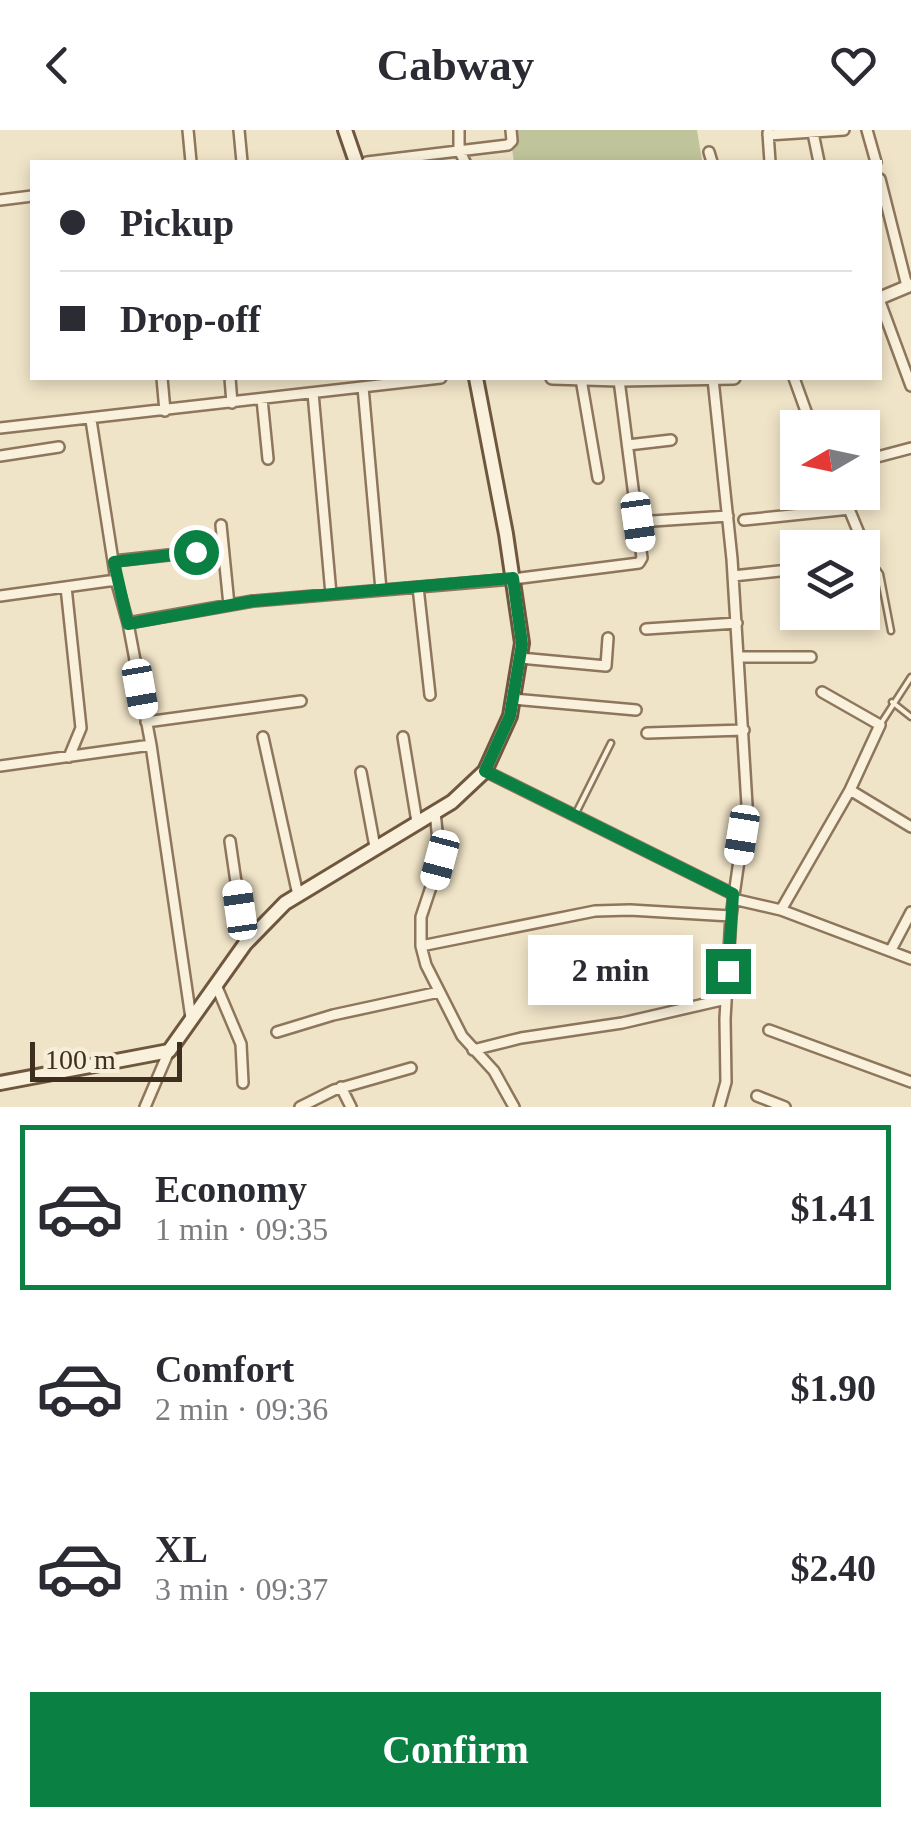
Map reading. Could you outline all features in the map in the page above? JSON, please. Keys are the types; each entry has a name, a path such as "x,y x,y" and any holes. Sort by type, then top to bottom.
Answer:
{"main road":[{"path":"345,130 355,160"},
{"path":"0,1083 169,1052 245,944 285,903 452,802 485,771 510,716 522,644 476,380"}],"street":[{"path":"188,130 191,160"},
{"path":"239,130 242,160"},
{"path":"459,130 459,150 464,160"},
{"path":"382,160 511,144 512,130"},
{"path":"770,160 768,132 844,130"},
{"path":"867,130 875,160"},
{"path":"812,132 819,160"},
{"path":"882,186 909,286 882,299"},
{"path":"0,200 30,196"},
{"path":"882,306 911,386"},
{"path":"162,380 165,411"},
{"path":"230,380 232,403"},
{"path":"0,428 424,380"},
{"path":"581,380 598,478"},
{"path":"128,624 229,606 639,563 642,558 628,445 625,380"},
{"path":"713,380 737,623 747,805 731,916 726,1082 720,1107"},
{"path":"795,380 806,410"},
{"path":"363,387 382,590"},
{"path":"313,393 331,594"},
{"path":"262,399 268,459"},
{"path":"91,420 116,580 151,745 191,1018"},
{"path":"628,445 672,440"},
{"path":"0,456 59,446"},
{"path":"880,457 911,448"},
{"path":"744,520 840,510"},
{"path":"638,522 728,516"},
{"path":"220,525 229,606"},
{"path":"114,562 196,552"},
{"path":"733,576 780,570"},
{"path":"0,596 116,580"},
{"path":"66,587 81,728 70,757"},
{"path":"418,587 430,695"},
{"path":"646,629 737,623"},
{"path":"520,658 606,666 608,638"},
{"path":"739,657 811,657"},
{"path":"781,910 850,790 880,725 822,692"},
{"path":"513,699 636,710"},
{"path":"146,722 301,701"},
{"path":"647,733 744,730"},
{"path":"263,737 298,895"},
{"path":"403,737 417,822"},
{"path":"0,766 151,745"},
{"path":"485,771 733,897 781,910 911,959"},
{"path":"361,772 375,847"},
{"path":"850,790 911,827"},
{"path":"435,812 440,860 421,917 426,966 462,1036 494,1071 514,1107"},
{"path":"230,841 245,944"},
{"path":"422,946 595,911 731,916"},
{"path":"891,950 911,912"},
{"path":"216,984 240,1044 243,1083"},
{"path":"276,1032 439,992"},
{"path":"474,1050 521,1038 622,1023 726,998"},
{"path":"769,1030 911,1082"},
{"path":"145,1107 169,1052"},
{"path":"300,1107 342,1088 411,1068"},
{"path":"342,1088 350,1107"},
{"path":"757,1096 785,1107"}],"lane":[{"path":"880,574 891,632"},
{"path":"880,725 911,678"},
{"path":"892,702 911,717"},
{"path":"574,815 611,743"}],"green space":[{"path":"509,130 697,130 702,160 514,160"}],"route":[{"path":"196,552 114,562 128,624 253,601 513,578 522,644 510,716 485,771 733,894 728,971"}]}
